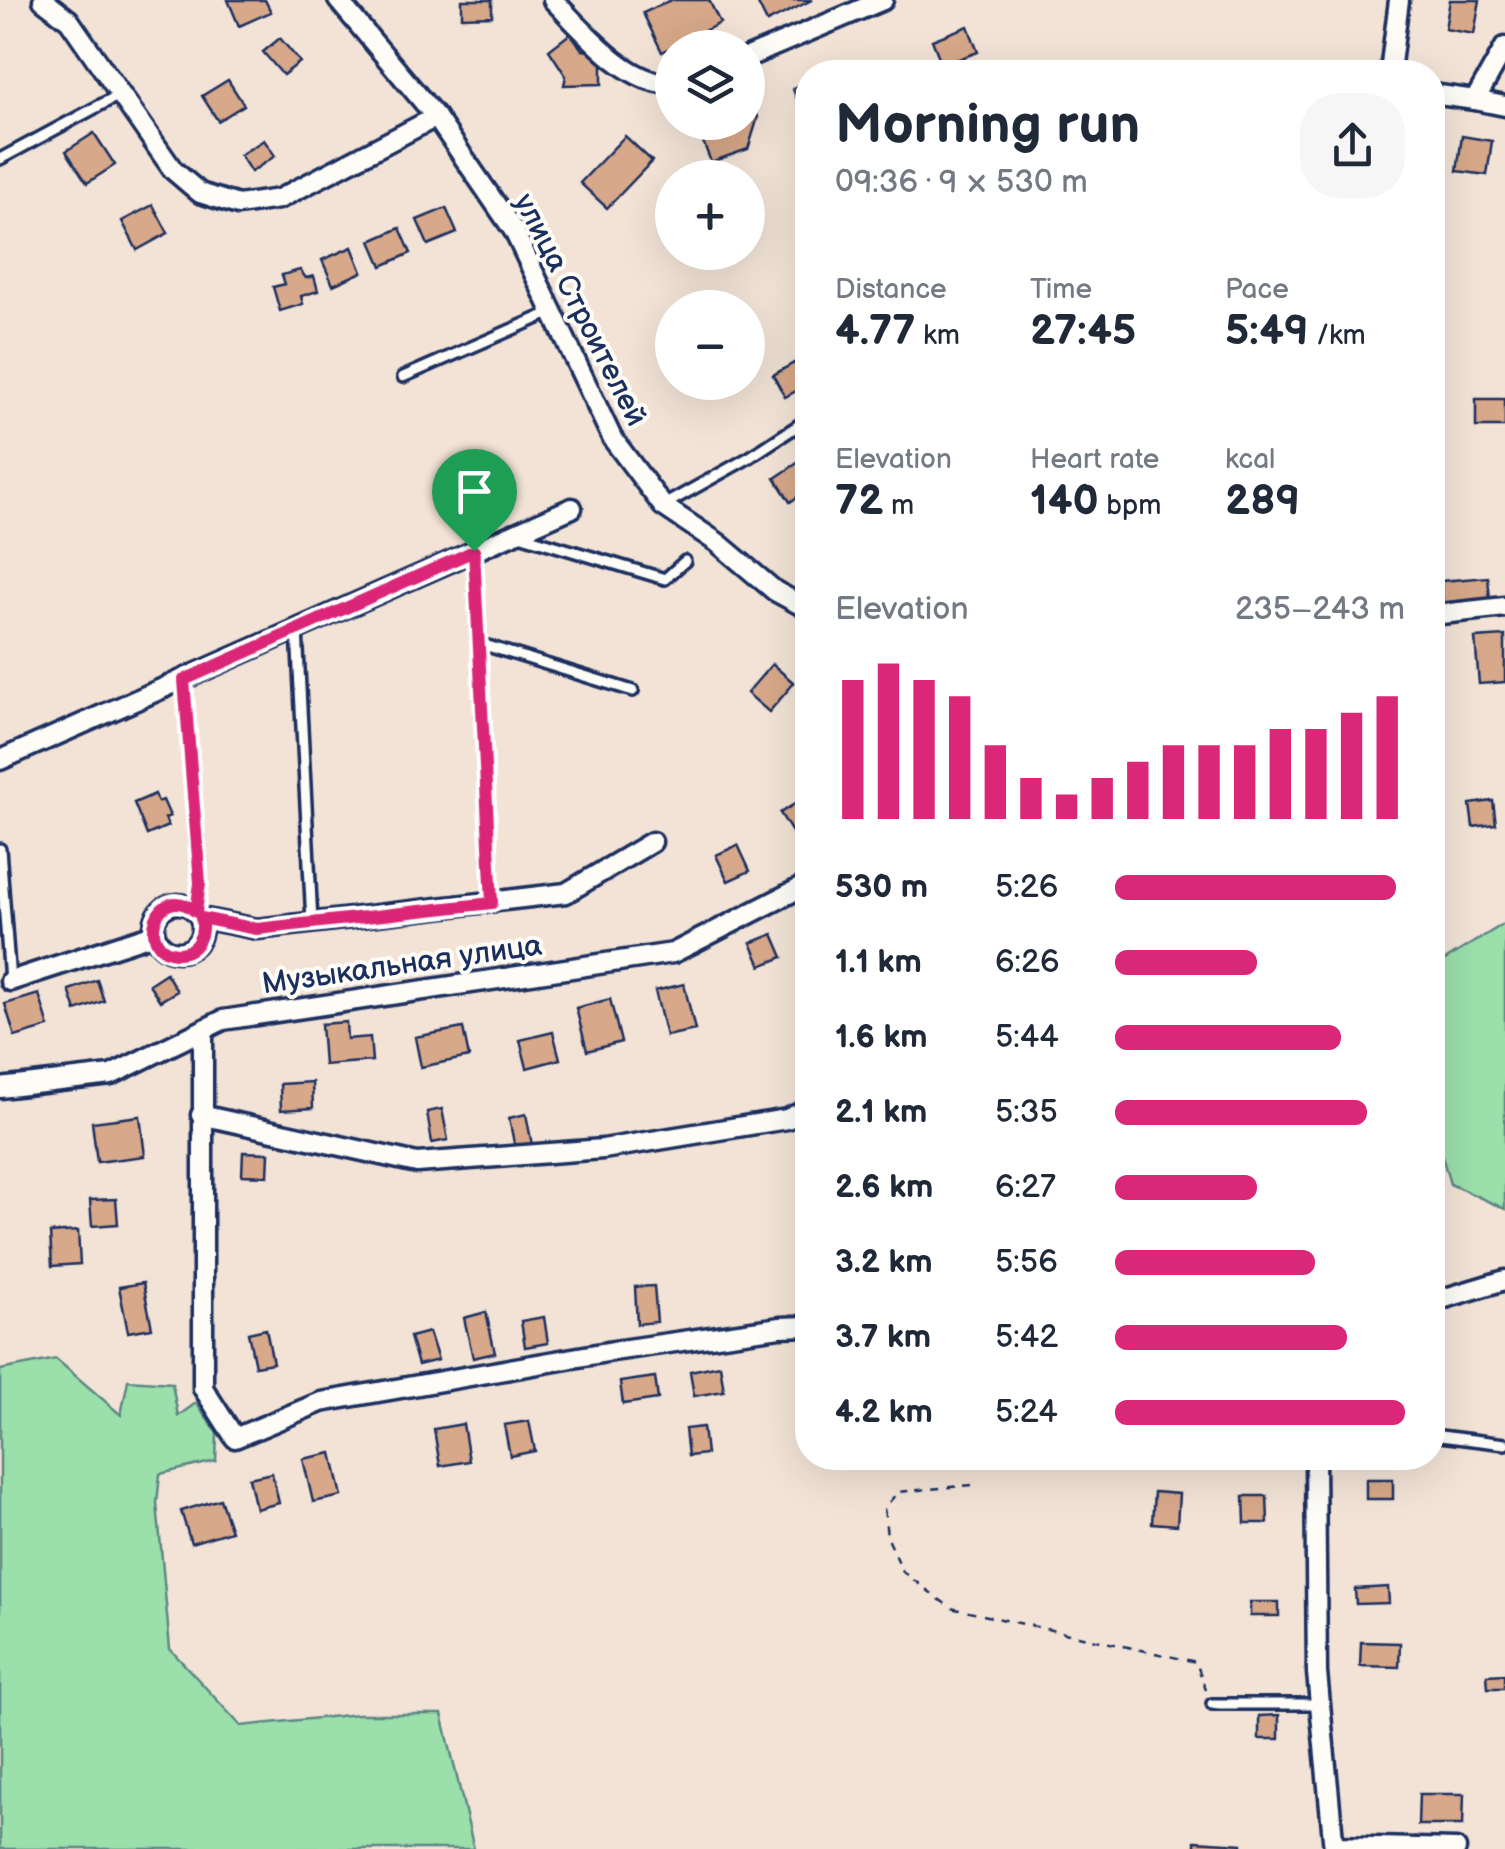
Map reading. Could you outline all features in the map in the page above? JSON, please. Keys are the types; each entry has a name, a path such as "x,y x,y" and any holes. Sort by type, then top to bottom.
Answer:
{"street":[{"path":"43,0 69,20 174,170 200,193 238,205 279,199 436,117"},
{"name":"улица Строителей","path":"338,0 436,117 514,230 612,438 664,506 718,544 775,592 795,602"},
{"path":"553,0 629,72 655,83"},
{"path":"765,50 882,0"},
{"path":"1392,60 1399,0"},
{"path":"1475,100 1505,47"},
{"path":"1445,96 1505,106"},
{"path":"0,760 572,508"},
{"path":"1445,614 1505,607"},
{"path":"198,915 203,926 199,942 186,952 162,947 154,934 156,918 166,906 182,904 198,915 257,929 492,903 566,893 652,842"},
{"name":"Музыкальная улица","path":"0,1088 111,1075 223,1020 673,953 795,891"},
{"path":"10,981 154,934"},
{"path":"203,1030 203,1388 235,1438 322,1402 613,1351 795,1328"},
{"path":"201,1115 417,1163 603,1149 795,1116"},
{"path":"1445,1298 1505,1280"},
{"path":"1315,1470 1318,1674 1334,1847 1456,1849"}],"lane":[{"path":"0,159 119,95"},
{"path":"403,378 553,312"},
{"path":"664,506 795,428"},
{"path":"514,534 665,579 685,561"},
{"path":"474,551 492,903"},
{"path":"297,630 312,922"},
{"path":"478,643 633,690"},
{"path":"184,680 200,883 198,915"},
{"path":"0,850 10,981"},
{"path":"1445,1437 1505,1444"},
{"path":"1212,1704 1322,1704"}],"path":[{"path":"972,1485 898,1492 884,1508 887,1536 903,1572 951,1608 1196,1662 1212,1704"}],"green space":[{"path":"1505,923 1505,1209 1450,1184 1445,1166 1445,960"},
{"path":"56,1359 121,1415 128,1380 172,1383 178,1416 196,1403 217,1433 216,1461 160,1474 157,1503 170,1649 241,1726 358,1714 442,1714 474,1849 0,1849 0,1370"}],"building":[{"path":"228,0 265,0 271,12 239,26"},
{"path":"462,0 492,0 492,16 462,17"},
{"path":"671,0 709,0 720,23 706,30 655,30 655,38 643,13"},
{"path":"756,0 812,0 767,22"},
{"path":"1450,0 1480,0 1474,34 1445,29"},
{"path":"968,26 978,52 956,60 940,60 932,40"},
{"path":"571,33 582,50 602,52 602,84 564,85 566,76 549,50"},
{"path":"280,38 300,62 283,75 263,52"},
{"path":"228,80 244,105 218,121 202,96"},
{"path":"94,133 115,165 87,183 66,151"},
{"path":"625,136 652,161 607,208 580,183"},
{"path":"1462,136 1492,141 1487,175 1457,171"},
{"path":"264,140 275,156 251,172 240,155"},
{"path":"702,140 751,140 748,149 710,160"},
{"path":"153,205 168,233 137,250 122,221"},
{"path":"446,208 457,233 428,245 417,220"},
{"path":"400,228 411,253 382,266 371,241"},
{"path":"352,247 362,272 333,285 322,260"},
{"path":"300,270 306,278 314,276 318,291 301,296 303,304 280,311 273,287 285,284 282,275"},
{"path":"794,363 795,392 785,397 773,375"},
{"path":"1476,399 1505,399 1505,427 1476,427"},
{"path":"795,465 795,499 790,502 775,478"},
{"path":"1488,577 1490,600 1445,604 1445,581"},
{"path":"1505,636 1505,682 1479,684 1475,638"},
{"path":"772,664 794,683 769,712 747,693"},
{"path":"155,794 158,802 163,800 170,816 165,818 168,826 147,835 134,803"},
{"path":"1493,801 1496,824 1473,827 1470,804"},
{"path":"795,804 795,837 780,813"},
{"path":"738,845 750,871 728,881 716,855"},
{"path":"773,934 783,957 761,966 751,943"},
{"path":"166,973 177,991 160,1001 149,984"},
{"path":"97,980 104,1001 76,1011 69,990"},
{"path":"684,984 695,1030 666,1036 655,991"},
{"path":"39,994 49,1027 15,1037 5,1004"},
{"path":"610,999 621,1042 587,1051 576,1008"},
{"path":"346,1022 347,1039 370,1037 372,1061 324,1065 321,1024"},
{"path":"463,1028 469,1057 421,1067 415,1037"},
{"path":"553,1032 560,1059 527,1068 520,1040"},
{"path":"312,1082 313,1108 281,1110 280,1084"},
{"path":"442,1109 448,1140 432,1143 427,1112"},
{"path":"526,1114 532,1145 515,1148 509,1118"},
{"path":"140,1116 145,1156 97,1162 92,1122"},
{"path":"243,1152 269,1153 268,1176 242,1175"},
{"path":"116,1199 118,1224 92,1226 90,1200"},
{"path":"78,1231 80,1264 52,1266 50,1233"},
{"path":"143,1283 152,1328 128,1332 119,1287"},
{"path":"654,1286 657,1322 637,1324 635,1287"},
{"path":"486,1312 495,1353 473,1358 464,1318"},
{"path":"544,1317 548,1343 525,1347 521,1321"},
{"path":"266,1329 273,1363 255,1366 248,1333"},
{"path":"429,1332 438,1360 418,1365 410,1337"},
{"path":"720,1365 724,1391 694,1396 690,1371"},
{"path":"655,1377 658,1399 623,1404 620,1382"},
{"path":"529,1421 535,1451 510,1456 504,1425"},
{"path":"463,1424 469,1461 440,1466 434,1429"},
{"path":"703,1427 706,1454 688,1456 685,1429"},
{"path":"332,1453 342,1496 313,1502 303,1459"},
{"path":"272,1473 279,1503 256,1509 249,1478"},
{"path":"1366,1479 1393,1479 1393,1499 1366,1499"},
{"path":"1154,1492 1179,1494 1177,1525 1152,1523"},
{"path":"1244,1496 1267,1496 1268,1523 1245,1523"},
{"path":"220,1499 231,1531 191,1543 181,1511"},
{"path":"1388,1587 1389,1603 1356,1604 1355,1589"},
{"path":"1250,1602 1279,1602 1279,1616 1250,1616"},
{"path":"1361,1642 1400,1643 1399,1667 1360,1666"},
{"path":"1505,1674 1505,1688 1488,1688 1487,1675"},
{"path":"1279,1715 1279,1739 1259,1739 1259,1716"},
{"path":"1419,1794 1464,1794 1463,1825 1418,1825"},
{"path":"1195,1841 1242,1844 1242,1849 1195,1849"}],"route":[{"path":"474,551 492,903 257,929 201,918 202,934 193,948 178,953 162,947 154,934 160,911 182,904 196,912 200,883 184,680 474,551"}]}
